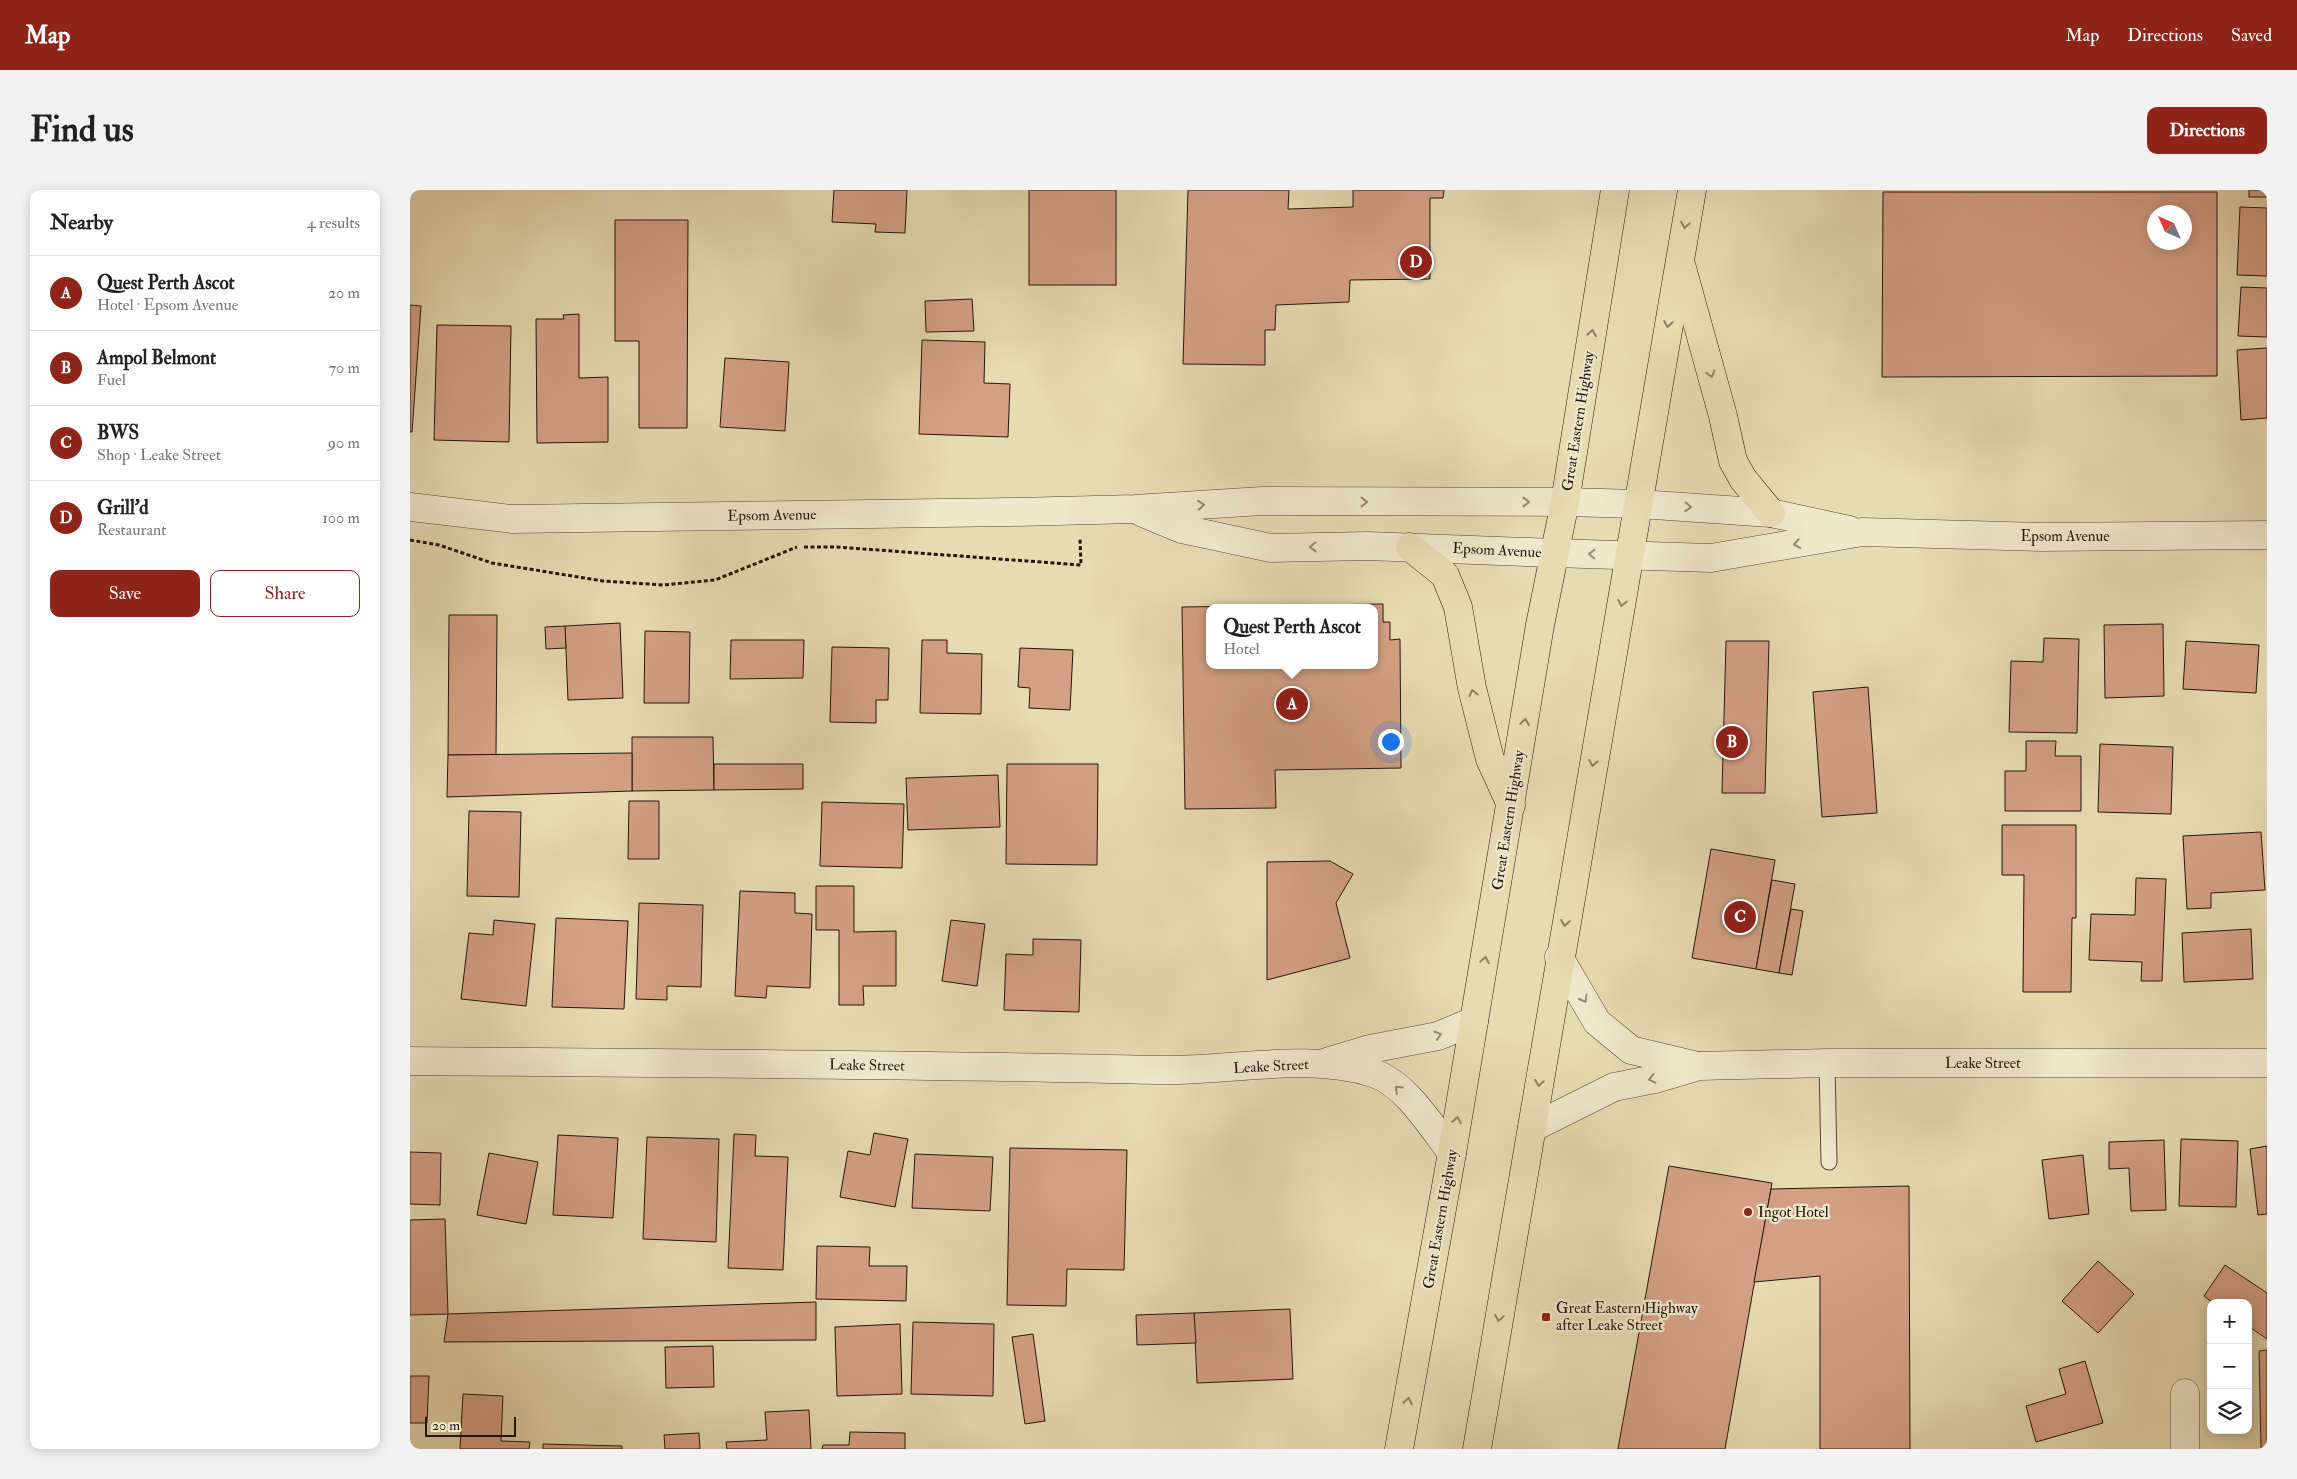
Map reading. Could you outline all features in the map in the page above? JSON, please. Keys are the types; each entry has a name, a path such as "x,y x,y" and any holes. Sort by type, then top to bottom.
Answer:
{"highway":[{"name":"Great Eastern Highway","path":"1399,1449 1452,1152 1540,625 1565,502 1615,190"},
{"path":"1477,1449 1559,957 1692,190"},
{"path":"1679,259 1723,416 1733,461 1743,479 1771,513"},
{"path":"1410,547 1445,575 1458,607 1472,688 1490,759 1511,805"}],"street":[{"name":"Epsom Avenue","path":"410,508 512,519 1135,509 1262,501 1565,502 1639,504 1771,513 1862,532 2040,537 2267,535"},
{"name":"Epsom Avenue","path":"1135,509 1182,529 1271,548 1410,547 1712,558 1862,532"},
{"name":"Leake Street","path":"1559,957 1597,1022 1631,1050 1699,1066 1827,1063 2267,1063"},
{"name":"Leake Street","path":"410,1061 968,1066 1171,1071 1323,1063 1370,1049 1438,1036 1474,1021"},
{"name":"Leake Street","path":"1323,1063 1375,1073 1396,1085 1452,1152"},
{"name":"Leake Street","path":"1532,1128 1614,1087 1655,1079 1699,1066"},
{"path":"2185,1393 2185,1449"}],"lane":[{"path":"1827,1063 1828,1162"}],"path":[{"path":"410,540 440,545 492,563 603,581 663,585 715,580 794,547 856,549 1081,565 1079,510"}],"building":[{"path":"834,190 907,190 905,233 875,232 876,224 832,222"},
{"path":"1029,190 1116,190 1116,285 1029,285"},
{"path":"1188,190 1289,190 1288,209 1353,207 1353,190 1444,190 1443,198 1430,198 1430,279 1350,280 1349,302 1276,305 1275,330 1265,330 1265,365 1183,364"},
{"path":"2249,190 2267,190 2267,197 2249,197"},
{"path":"1883,192 2217,192 2217,376 1882,377"},
{"path":"2240,207 2267,208 2267,276 2237,275"},
{"path":"615,220 688,220 687,428 639,428 639,341 615,341"},
{"path":"2241,287 2267,288 2267,337 2238,336"},
{"path":"972,299 974,331 926,332 925,301"},
{"path":"410,305 421,306 412,432 410,432"},
{"path":"579,314 579,378 608,377 608,442 537,443 536,319 564,319 563,315"},
{"path":"437,325 511,326 509,442 434,440"},
{"path":"922,340 985,342 984,383 1010,384 1008,437 919,434"},
{"path":"2267,348 2267,418 2241,420 2237,350"},
{"path":"725,358 789,362 785,431 720,427"},
{"path":"1378,604 1383,604 1383,622 1390,622 1390,640 1400,639 1401,768 1275,770 1276,808 1185,809 1182,607 1206,607 1206,669 1378,669"},
{"path":"449,615 497,615 496,755 448,755"},
{"path":"620,623 623,698 568,700 565,626"},
{"path":"2163,624 2164,696 2105,698 2104,625"},
{"path":"565,626 566,648 546,649 545,627"},
{"path":"645,631 690,632 689,703 644,703"},
{"path":"2044,638 2079,639 2077,733 2009,732 2011,661 2043,662"},
{"path":"731,640 804,640 803,678 730,679"},
{"path":"922,640 947,640 947,653 982,654 981,714 920,713"},
{"path":"1726,641 1769,641 1765,793 1722,793"},
{"path":"2186,641 2259,645 2256,693 2183,689"},
{"path":"832,647 889,648 888,700 876,700 876,723 830,722"},
{"path":"1020,648 1073,650 1070,710 1029,708 1030,688 1018,687"},
{"path":"1868,687 1877,813 1822,817 1813,692"},
{"path":"632,737 713,737 714,790 632,791"},
{"path":"2026,741 2056,741 2055,756 2081,756 2081,811 2005,811 2005,771 2026,771"},
{"path":"2100,744 2173,747 2171,814 2098,812"},
{"path":"632,753 632,791 447,797 448,755"},
{"path":"714,764 803,764 803,789 714,790"},
{"path":"1007,764 1098,764 1097,865 1006,864"},
{"path":"998,775 1000,827 908,830 906,778"},
{"path":"629,801 659,801 659,859 628,859"},
{"path":"822,802 904,804 902,868 820,866"},
{"path":"469,811 521,812 519,897 467,896"},
{"path":"2002,825 2076,825 2076,918 2072,918 2071,992 2023,992 2024,875 2002,875"},
{"path":"2261,832 2265,890 2211,893 2211,908 2187,909 2183,836"},
{"path":"1711,849 1775,860 1756,969 1692,958"},
{"path":"1330,861 1353,874 1336,903 1350,958 1267,980 1267,862"},
{"path":"2136,878 2166,879 2162,981 2141,981 2142,962 2089,960 2091,914 2135,915"},
{"path":"1772,880 1795,884 1779,973 1756,969"},
{"path":"816,886 854,886 854,932 896,931 896,986 863,986 864,1005 839,1005 839,930 816,930"},
{"path":"740,891 795,893 795,913 812,914 810,988 767,986 766,998 735,996"},
{"path":"639,903 703,905 701,987 667,986 667,1000 636,999"},
{"path":"1791,909 1803,911 1792,975 1779,973"},
{"path":"556,918 628,921 624,1009 552,1007"},
{"path":"494,920 535,924 526,1006 461,999 469,933 493,935"},
{"path":"951,920 985,924 977,986 942,981"},
{"path":"2251,929 2253,979 2184,982 2182,933"},
{"path":"1033,939 1081,940 1079,1012 1004,1010 1006,954 1033,955"},
{"path":"874,1133 908,1139 895,1207 840,1197 848,1151 870,1155"},
{"path":"734,1134 756,1135 755,1156 788,1157 783,1270 728,1268"},
{"path":"558,1135 618,1138 613,1218 553,1215"},
{"path":"647,1137 719,1139 716,1242 643,1239"},
{"path":"2181,1139 2238,1141 2236,1207 2179,1206"},
{"path":"2164,1140 2166,1210 2131,1211 2129,1168 2109,1169 2109,1142"},
{"path":"2267,1146 2267,1214 2258,1215 2250,1149"},
{"path":"1010,1148 1127,1150 1124,1270 1067,1269 1066,1306 1007,1305"},
{"path":"410,1152 441,1153 440,1205 410,1204"},
{"path":"489,1153 538,1162 526,1224 477,1215"},
{"path":"915,1154 993,1157 990,1211 912,1208"},
{"path":"2083,1155 2089,1214 2049,1219 2042,1160"},
{"path":"1669,1166 1772,1183 1725,1449 1618,1449"},
{"path":"1909,1186 1910,1449 1820,1449 1820,1276 1754,1282 1771,1189"},
{"path":"445,1219 448,1314 410,1315 410,1220"},
{"path":"817,1246 870,1247 869,1266 907,1266 906,1301 816,1299"},
{"path":"2098,1261 2134,1294 2098,1333 2062,1301"},
{"path":"2225,1265 2267,1293 2267,1339 2252,1329 2252,1299 2208,1299 2204,1296"},
{"path":"816,1302 816,1340 444,1342 448,1314"},
{"path":"1290,1309 1293,1379 1197,1383 1194,1313"},
{"path":"1194,1313 1196,1343 1137,1345 1136,1315"},
{"path":"913,1322 994,1324 993,1396 911,1394"},
{"path":"900,1324 902,1394 837,1396 835,1327"},
{"path":"1033,1334 1045,1421 1025,1424 1012,1337"},
{"path":"713,1346 714,1387 666,1388 665,1347"},
{"path":"2267,1350 2267,1449 2261,1449 2259,1351"},
{"path":"2085,1361 2103,1423 2036,1442 2026,1406 2066,1394 2059,1369"},
{"path":"410,1376 429,1376 427,1423 410,1423"},
{"path":"463,1394 503,1396 501,1441 530,1442 529,1449 460,1449"},
{"path":"809,1410 811,1449 727,1449 726,1442 767,1440 765,1412"},
{"path":"850,1432 905,1433 905,1449 822,1449 823,1445 849,1445"},
{"path":"699,1433 700,1449 665,1449 664,1435"},
{"path":"543,1444 622,1446 622,1449 543,1449"}],"place":[{"name":"Grill'd","path":"1416,262"},
{"name":"Quest Perth Ascot","path":"1292,704"},
{"name":"Ampol Belmont","path":"1732,742"},
{"name":"BWS","path":"1740,917"},
{"name":"Ingot Hotel","path":"1748,1212"},
{"name":"Great Eastern Highway after Leake Street","path":"1546,1317"}]}
